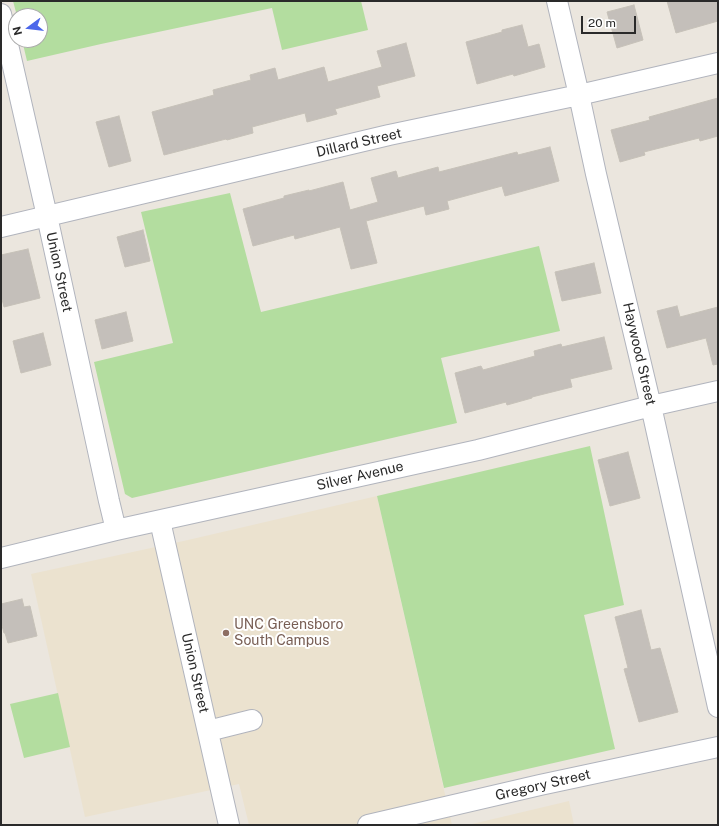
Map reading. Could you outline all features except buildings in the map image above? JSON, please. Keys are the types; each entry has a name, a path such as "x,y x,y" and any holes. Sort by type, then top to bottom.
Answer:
{"street":[{"name":"Haywood Street","path":"557,1 651,406 718,707"},
{"name":"Union Street","path":"1,14 47,216 108,502 116,530"},
{"name":"Dillard Street","path":"1,227 388,135 579,95 718,63"},
{"name":"Silver Avenue","path":"1,558 116,530 478,450 651,406 718,391"},
{"name":"Union Street","path":"160,521 229,825"},
{"path":"208,731 252,720"},
{"name":"Gregory Street","path":"368,825 540,785 718,747"}],"shaded area":[{"name":"UNC Greensboro South Campus","path":"377,496 452,825 249,825 239,784 85,817 31,574 188,540"},
{"path":"569,801 574,825 468,825"}],"green space":[{"path":"13,1 361,1 368,30 282,50 272,8 27,61 24,48 48,48 48,8 15,8"},
{"path":"230,193 261,312 539,246 560,331 441,358 457,423 132,498 125,494 94,362 173,343 141,212"},
{"path":"590,446 624,605 584,615 615,749 444,788 377,496"},
{"path":"58,693 70,747 24,758 10,704"}],"place":[{"name":"UNC Greensboro South Campus","path":"226,633"}]}
